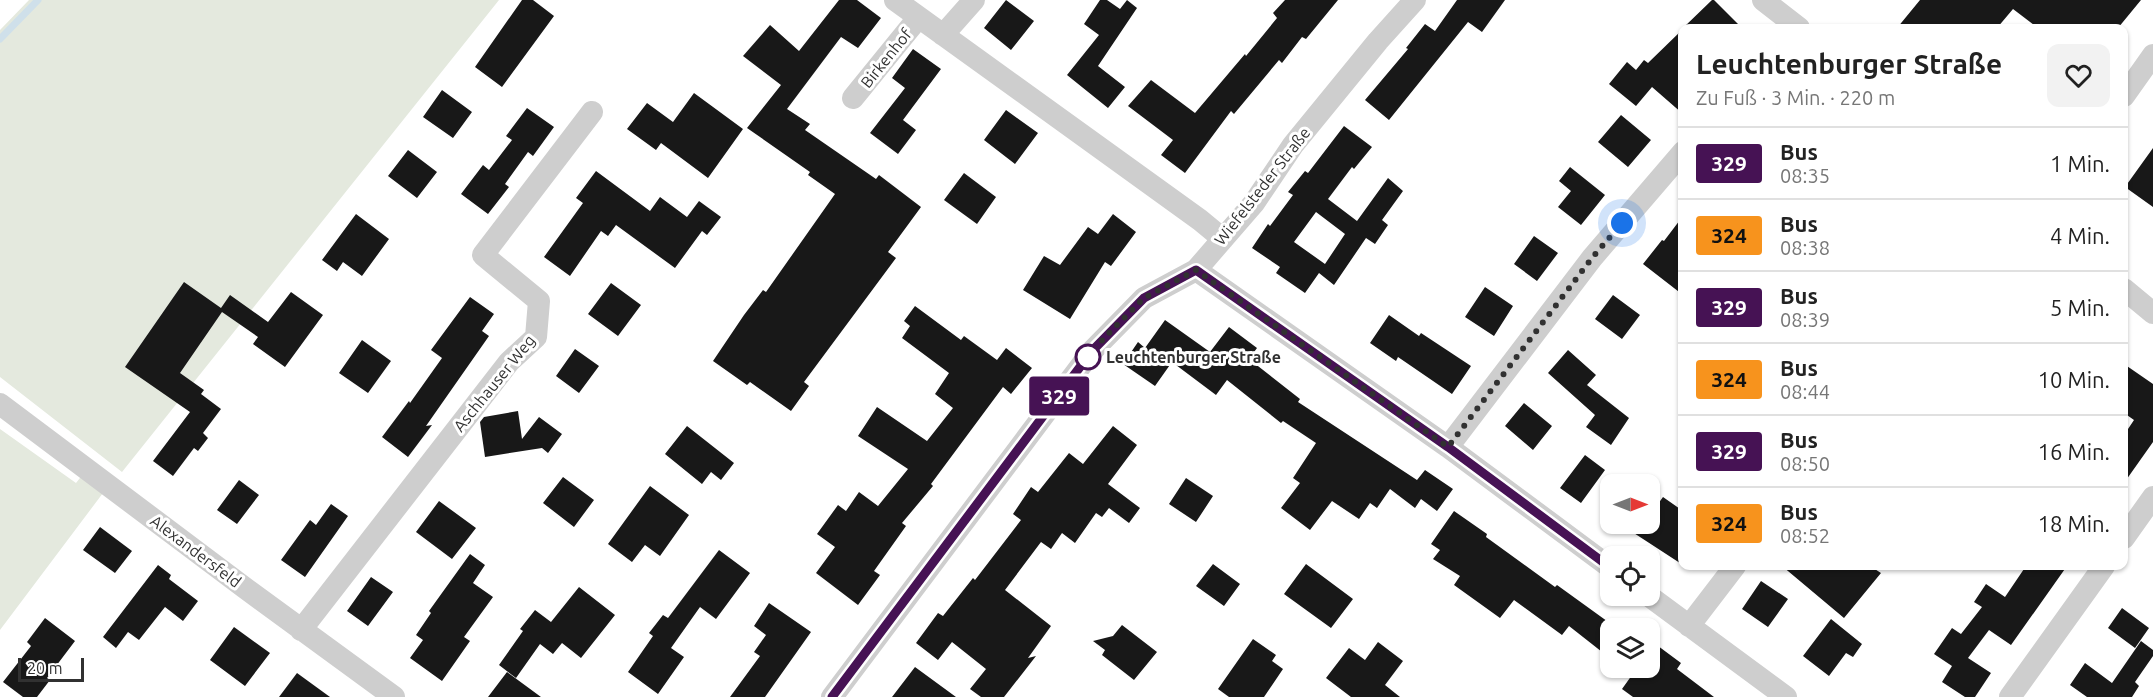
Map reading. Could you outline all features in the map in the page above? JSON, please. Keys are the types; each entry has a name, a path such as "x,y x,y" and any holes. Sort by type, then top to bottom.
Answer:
{"street":[{"path":"895,0 1200,220 1223,239"},
{"path":"943,35 974,0"},
{"name":"Wiefelsteder Straße","path":"832,697 1092,351 1144,298 1196,270 1254,203 1293,145 1378,41 1415,0"},
{"path":"1763,0 1791,24"},
{"name":"Birkenhof","path":"854,98 918,18"},
{"path":"2128,90 2153,55"},
{"name":"Aschhauser Weg","path":"301,630 509,362 536,337 539,301 483,255 592,112"},
{"path":"1448,447 1592,258 1678,158"},
{"path":"1196,270 1448,447 1600,560"},
{"path":"2128,293 2153,313"},
{"name":"Alexandersfeld","path":"0,404 394,697"},
{"path":"2128,532 2153,497"},
{"path":"1689,626 1732,570"},
{"path":"2010,697 2101,570"},
{"path":"1660,604 1786,697"}],"shaded area":[{"path":"29,0 499,0 122,472 0,377 0,30"},
{"path":"0,429 76,483 87,469 109,485 0,630"}],"building":[{"path":"522,0 533,0 554,16 502,87 475,67"},
{"path":"839,0 857,0 881,18 858,48 841,37 787,109 810,124 805,130 876,179 879,175 921,207 888,252 896,258 804,382 809,386 791,411 750,382 747,385 713,361 744,315 763,290 766,292 835,194 808,175 810,172 747,128 781,85 743,56 770,25 799,51"},
{"path":"1006,0 1034,21 1011,50 984,28"},
{"path":"1100,0 1107,0 1120,9 1127,0 1137,8 1098,66 1125,87 1108,108 1067,75 1099,35 1084,24"},
{"path":"1285,0 1338,0 1306,39 1302,37 1282,63 1279,60 1234,114 1231,111 1185,173 1161,155 1173,140 1128,106 1151,80 1195,113 1277,18 1273,13"},
{"path":"1457,0 1505,0 1482,32 1468,22 1389,120 1365,100 1408,49 1406,48 1425,24 1435,31"},
{"path":"1714,0 1738,24 1687,24"},
{"path":"1920,0 2141,0 2121,24 2033,24 2013,9 2000,24 1900,24"},
{"path":"1678,34 1678,110 1652,87 1636,106 1609,84 1627,62 1636,70 1644,60 1648,63"},
{"path":"913,49 941,69 903,120 916,130 898,154 870,133 905,88 892,78"},
{"path":"442,90 472,112 453,138 423,117"},
{"path":"694,93 743,129 708,178 661,143 656,150 627,129 647,103 673,122"},
{"path":"527,108 554,127 533,156 528,152 505,184 509,187 488,214 461,194 483,165 489,170 512,140 506,136"},
{"path":"1006,110 1038,133 1015,164 984,140"},
{"path":"1621,115 1651,140 1628,167 1598,142"},
{"path":"1344,126 1372,147 1354,169 1352,167 1328,199 1357,221 1388,178 1403,191 1382,220 1388,225 1375,244 1366,238 1334,285 1319,273 1305,293 1276,273 1280,267 1252,248 1268,224 1270,226 1293,195 1288,192 1305,171 1308,173","holes":["1316,212 1345,234 1325,264 1294,242"]},
{"path":"2153,148 2153,207 2128,189 2128,183"},
{"path":"408,150 437,172 417,198 388,176"},
{"path":"1570,167 1605,195 1581,225 1558,207 1571,191 1559,181"},
{"path":"596,171 650,211 660,197 687,217 699,201 721,217 707,235 702,231 675,268 616,225 608,236 601,231 570,276 544,257 583,203 576,198"},
{"path":"964,173 996,197 977,224 944,200"},
{"path":"356,214 389,239 362,276 343,262 337,271 322,260"},
{"path":"1113,214 1136,232 1111,266 1105,262 1070,319 1023,290 1044,256 1060,265 1088,227 1098,234"},
{"path":"1678,223 1678,291 1643,264 1662,240 1664,241"},
{"path":"1534,236 1558,253 1537,281 1514,264"},
{"path":"184,282 221,308 230,295 268,322 291,292 323,315 285,367 253,344 258,337 222,312 180,373 204,390 201,394 221,409 203,433 208,438 198,451 194,448 173,476 153,461 190,412 125,367"},
{"path":"611,283 641,305 618,336 588,314"},
{"path":"1485,287 1513,306 1494,336 1465,317"},
{"path":"1613,295 1640,315 1622,339 1595,319"},
{"path":"470,297 494,314 482,331 489,336 426,426 432,425 408,457 382,437 442,358 431,350"},
{"path":"915,306 961,340 964,336 997,360 1006,348 1032,368 1011,394 1003,387 931,484 933,486 902,523 906,526 874,571 880,575 858,605 816,573 835,547 817,534 838,505 846,511 859,492 878,506 908,469 858,436 877,407 927,441 953,408 935,394 949,373 902,338 910,326 904,321"},
{"path":"1389,315 1419,336 1421,333 1471,366 1452,394 1398,357 1396,361 1370,343"},
{"path":"1165,320 1210,352 1229,327 1257,348 1249,359 1300,399 1298,402 1417,480 1425,470 1453,489 1437,511 1421,499 1415,508 1390,489 1377,508 1370,503 1359,519 1332,501 1310,530 1281,508 1300,483 1293,478 1316,443 1283,421 1281,423 1227,380 1216,395 1172,362 1155,386 1123,364 1138,342 1145,348"},
{"path":"362,340 391,361 368,393 339,373"},
{"path":"575,349 599,366 579,393 556,376"},
{"path":"1568,350 1596,375 1587,385 1629,418 1611,445 1586,427 1595,415 1548,373"},
{"path":"2128,367 2153,384 2153,442 2128,477 2128,429 2134,420 2128,416"},
{"path":"1524,403 1552,426 1533,450 1505,426"},
{"path":"518,411 522,439 539,417 562,434 548,453 542,448 485,457 480,422 484,417"},
{"path":"687,426 734,463 721,480 711,472 702,484 665,454"},
{"path":"1113,426 1137,445 1108,484 1140,508 1129,523 1109,508 1102,517 1096,513 1075,543 1062,533 1051,549 1041,542 1005,590 1051,626 1028,658 1036,656 1004,697 981,697 970,689 986,669 952,642 938,660 916,643 938,613 943,616 973,578 975,580 1021,520 1013,514 1031,487 1038,492 1069,453 1083,464"},
{"path":"1585,455 1605,470 1581,503 1560,488"},
{"path":"563,477 594,500 574,527 543,503"},
{"path":"1186,478 1213,496 1196,522 1169,504"},
{"path":"239,480 259,495 237,524 217,510"},
{"path":"650,486 689,515 660,556 645,545 632,562 608,544"},
{"path":"1663,497 1678,508 1678,562 1660,550 1660,546 1654,546 1635,534 1660,534 1660,501"},
{"path":"439,501 476,528 452,559 416,532"},
{"path":"331,504 348,516 305,577 281,560 310,520 316,525"},
{"path":"1454,511 1555,587 1557,585 1603,618 1600,618 1600,650 1569,626 1562,635 1514,600 1500,618 1454,585 1460,576 1433,559 1440,550 1431,544"},
{"path":"100,527 132,551 115,573 83,550"},
{"path":"719,550 750,573 716,619 700,607 671,648 684,657 658,694 628,672 653,636 649,633 663,615 668,618"},
{"path":"470,554 485,565 473,583 493,597 464,637 470,641 442,681 410,658 423,640 416,635 431,613 429,611"},
{"path":"1213,564 1240,584 1224,606 1196,586"},
{"path":"1306,564 1353,599 1331,628 1284,594"},
{"path":"158,565 171,575 169,579 198,601 183,621 165,607 139,640 128,632 116,648 103,637"},
{"path":"1787,570 1876,570 1881,573 1844,618"},
{"path":"2023,570 2064,570 2011,645 1989,630 1968,658 1991,673 1975,697 1965,697 1942,682 1952,666 1934,654 1952,628 1961,634 1982,607 1974,602 1986,584 2005,597"},
{"path":"371,577 393,592 368,626 347,611"},
{"path":"1761,581 1788,599 1768,627 1742,609"},
{"path":"579,587 615,615 581,658 562,643 553,654 540,644 516,678 499,665 523,631 520,629 535,610 551,622"},
{"path":"769,603 811,632 765,697 730,697 760,656 754,652 766,635 754,626"},
{"path":"2122,608 2149,628 2135,648 2108,628"},
{"path":"45,618 75,641 47,678 50,680 37,697 23,697 3,682 31,646 27,642"},
{"path":"1831,619 1862,644 1853,657 1846,653 1829,676 1803,656"},
{"path":"1122,625 1157,652 1134,680 1102,655 1105,650 1093,641 1113,636"},
{"path":"234,627 270,653 245,686 210,660"},
{"path":"1253,639 1276,655 1272,661 1283,669 1264,697 1229,697 1218,689"},
{"path":"2141,641 2153,650 2153,656 2135,682 2139,686 2132,697 2087,697 2070,685 2085,663 2112,683"},
{"path":"1378,642 1403,661 1385,685 1400,697 1351,697 1326,678 1349,648 1365,660"},
{"path":"1660,647 1681,663 1677,669 1714,697 1633,697 1622,689 1630,678 1660,678"},
{"path":"915,667 956,697 892,697"},
{"path":"507,672 541,697 488,697"},
{"path":"297,673 330,697 279,697"}],"waterway":[{"path":"0,39 38,0"}],"bus line":[{"name":"329","path":"832,697 1092,351 1144,298 1196,270 1448,447 1600,560"}],"place":[{"name":"Leuchtenburger Straße","path":"1088,357"}],"route":[{"path":"1088,357 1144,298 1196,270 1448,447 1592,258 1622,223"}]}
